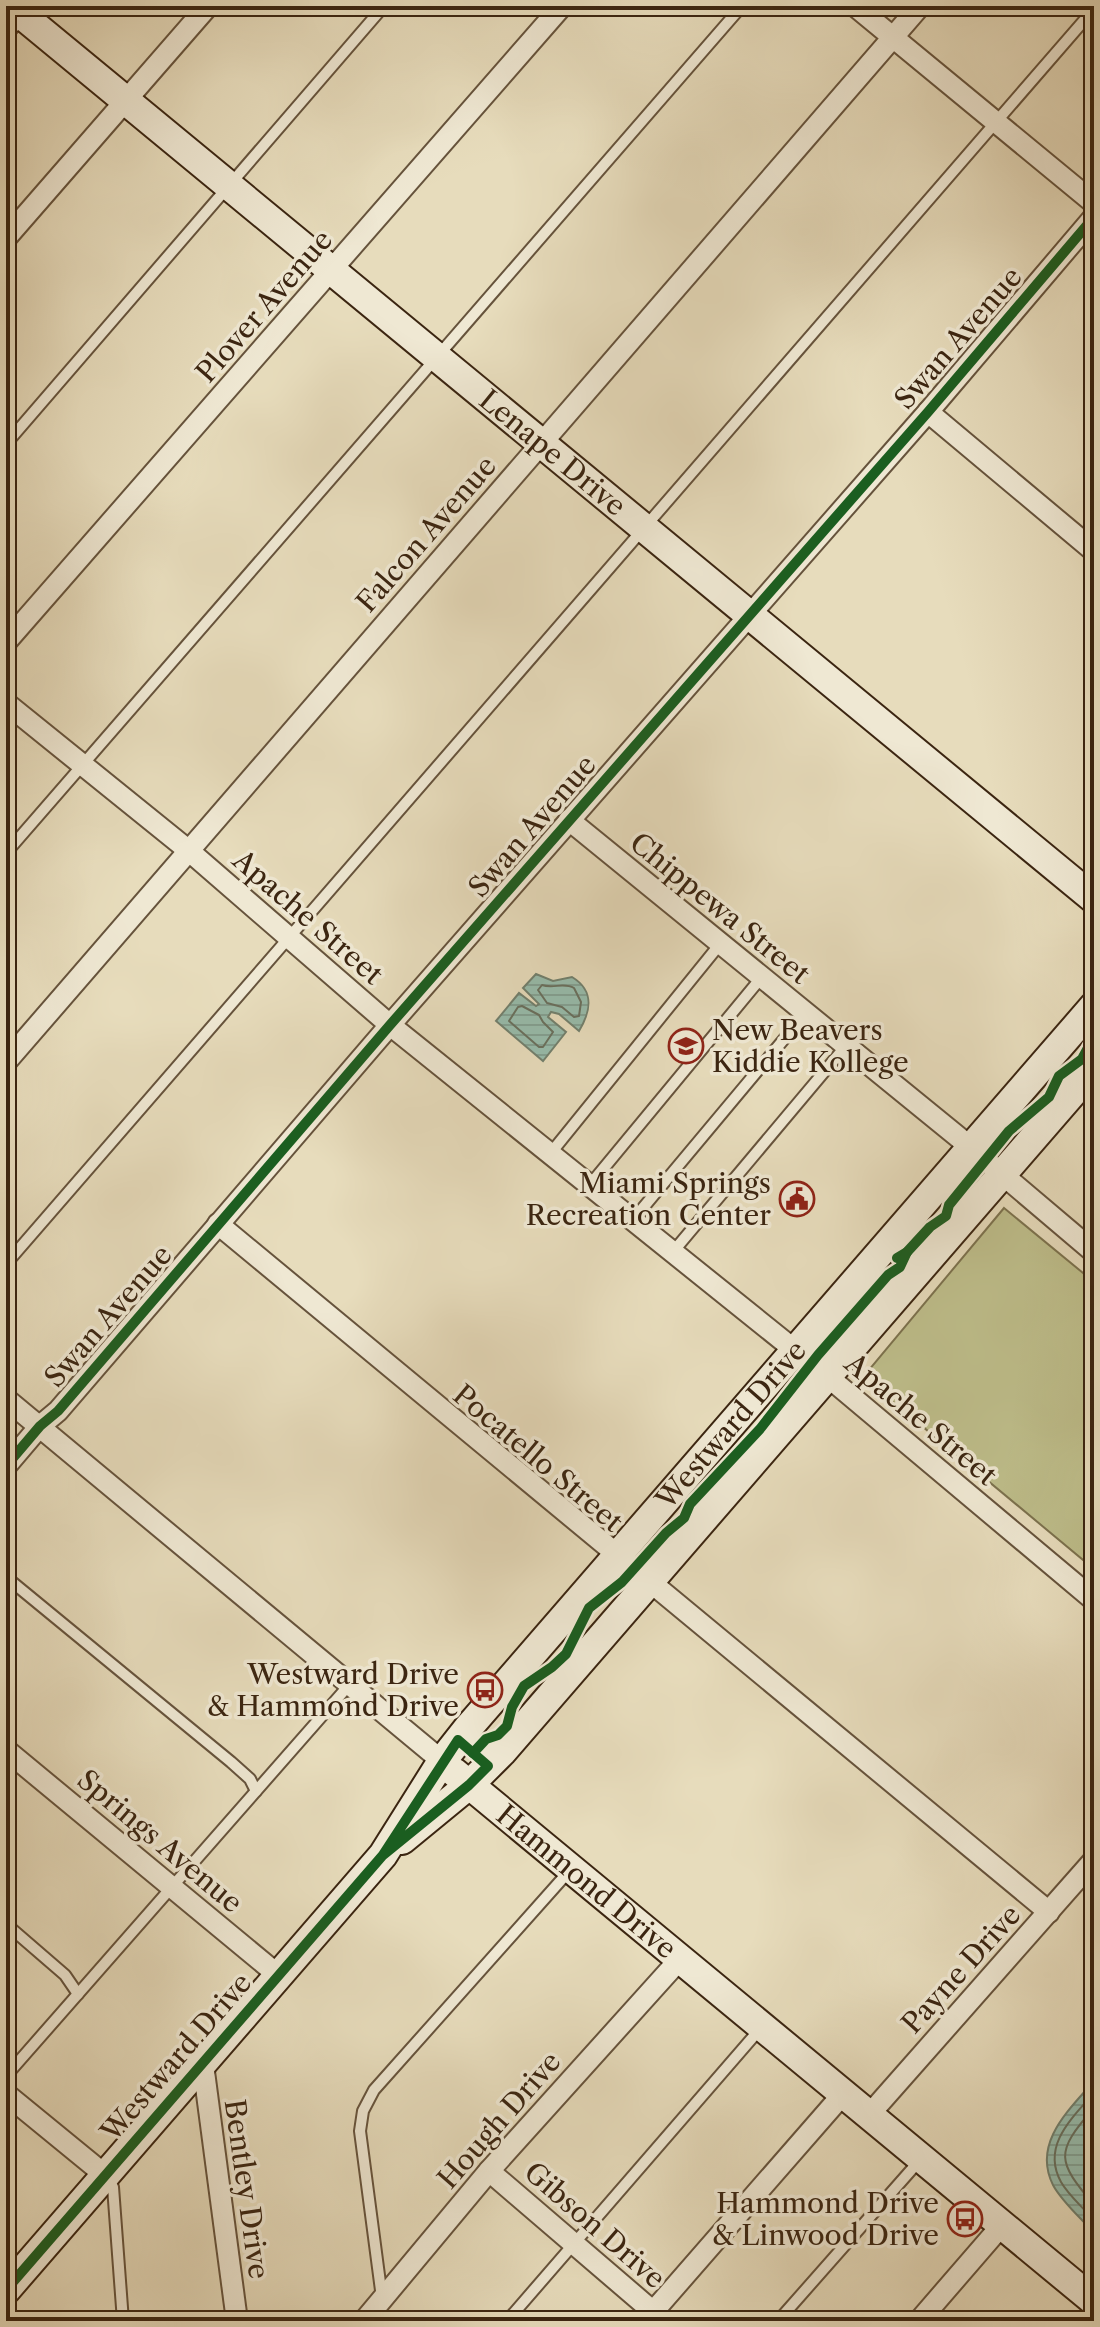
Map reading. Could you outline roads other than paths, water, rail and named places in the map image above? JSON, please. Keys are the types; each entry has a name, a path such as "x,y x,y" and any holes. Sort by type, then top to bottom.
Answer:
{"street":[{"path":"6,238 208,6"},
{"name":"Plover Avenue","path":"6,642 562,6"},
{"path":"855,6 1094,203"},
{"name":"Falcon Avenue","path":"6,1062 920,6"},
{"name":"Lenape Drive","path":"14,19 126,100 1094,899"},
{"name":"Swan Avenue","path":"6,1466 40,1426 58,1411 390,1025 928,412 1094,217"},
{"path":"928,412 1094,551"},
{"name":"Apache Street","path":"6,703 188,850 390,1025 827,1376 1094,1600"},
{"name":"Chippewa Street","path":"569,820 1094,1252"},
{"name":"Westward Drive","path":"6,2290 383,1855 442,1761 468,1728 1094,1006"},
{"name":"Westward Drive","path":"383,1855 469,1785 502,1752 1094,1068"},
{"name":"Pocatello Street","path":"218,1224 1049,1912"},
{"name":"Hammond Drive","path":"6,1399 1094,2301"},
{"name":"Springs Avenue","path":"6,1750 278,1975"},
{"name":"Payne Drive","path":"869,2115 1094,1860"},
{"name":"Hough Drive","path":"364,2321 489,2171 680,1959"},
{"name":"Bentley Drive","path":"203,2064 237,2321"},
{"path":"6,2094 105,2175"},
{"path":"654,2318 843,2094"},
{"name":"Gibson Drive","path":"489,2171 654,2318"},
{"path":"919,2321 1002,2225"}],"lane":[{"path":"6,444 384,6"},
{"path":"6,853 742,6"},
{"path":"6,1264 1094,9"},
{"path":"550,1154 720,944"},
{"path":"589,1186 761,978"},
{"path":"632,1221 805,1014"},
{"path":"672,1253 845,1047"},
{"path":"6,1577 231,1762 250,1779 256,1791"},
{"path":"6,2076 350,1684"},
{"path":"382,2300 360,2131 363,2111 374,2090 571,1869"},
{"path":"6,1924 65,1975 78,1994"},
{"path":"507,2321 762,2026"},
{"path":"778,2321 921,2158"},
{"path":"105,2175 113,2187 123,2321"}],"water":[{"path":"536,974 553,981 572,977 584,989 589,1002 579,1031 559,1014 551,1012 548,1017 566,1032 543,1061 496,1021 519,993 536,1006 539,1004 523,988"},
{"path":"1094,2081 1094,2233 1066,2204 1053,2185 1047,2155 1056,2128"}],"place":[{"name":"New Beavers Kiddie Kollege","path":"686,1046"},
{"name":"Miami Springs Recreation Center","path":"797,1199"},
{"name":"Westward Drive & Hammond Drive","path":"485,1690"},
{"name":"Hammond Drive & Linwood Drive","path":"965,2219"}]}
